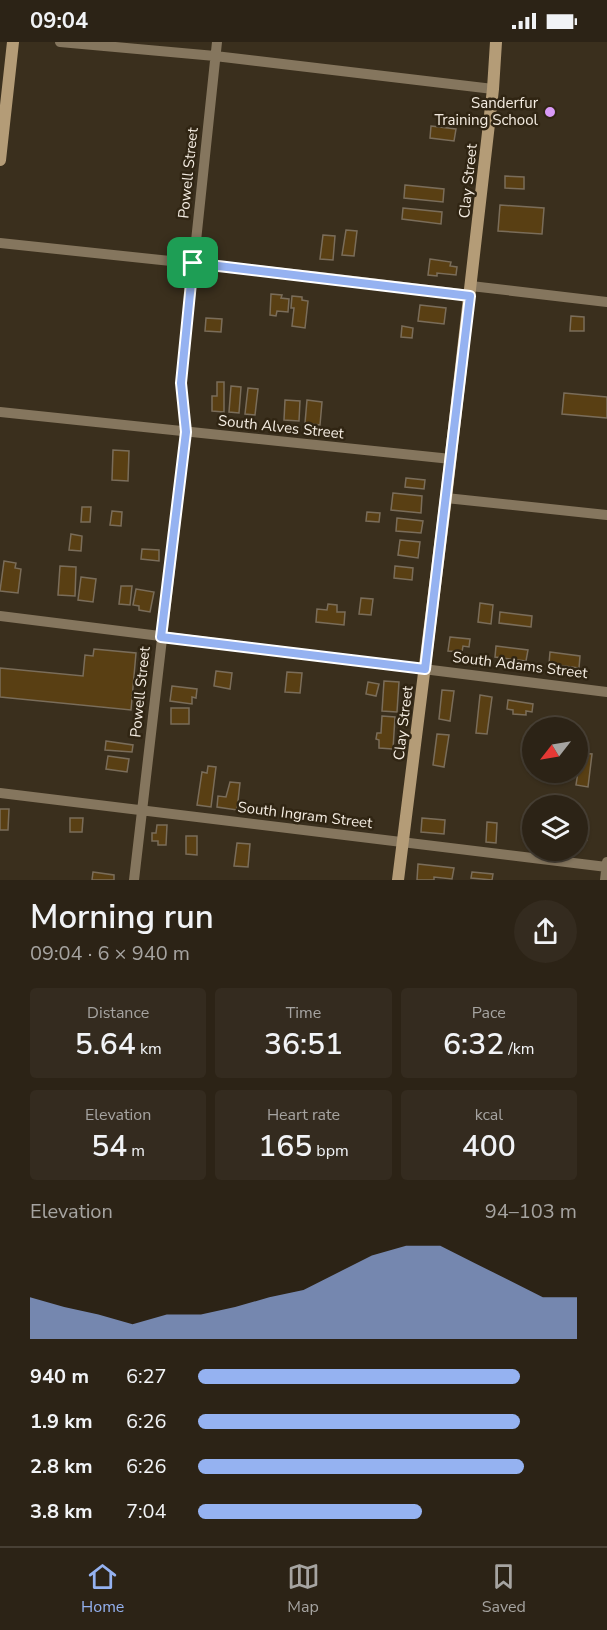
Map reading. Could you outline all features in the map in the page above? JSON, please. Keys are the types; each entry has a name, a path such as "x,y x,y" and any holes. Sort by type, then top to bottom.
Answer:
{"street":[{"path":"0,160 13,42"},
{"path":"60,42 215,57 493,89"},
{"name":"Powell Street","path":"134,880 186,432 181,383 217,42"},
{"name":"Clay Street","path":"398,880 451,459 493,89 496,42"},
{"path":"0,243 470,291 607,302"},
{"name":"South Alves Street","path":"0,412 451,459"},
{"path":"446,498 607,515"},
{"name":"South Adams Street","path":"0,616 607,692"},
{"name":"South Ingram Street","path":"0,793 607,867"},
{"path":"605,880 607,861"}],"building":[{"path":"431,126 456,129 454,141 430,138"},
{"path":"505,176 524,177 524,189 505,188"},
{"path":"405,185 444,189 443,202 404,198"},
{"path":"500,205 544,208 542,234 498,231"},
{"path":"403,208 442,212 441,224 402,219"},
{"path":"346,230 357,231 354,256 342,255"},
{"path":"323,235 335,236 333,260 320,259"},
{"path":"430,259 451,262 450,266 457,267 456,275 437,273 437,276 428,275"},
{"path":"271,294 282,295 281,298 289,299 288,312 277,311 276,316 270,315"},
{"path":"292,296 302,297 302,300 308,301 305,328 292,326 294,308 291,308"},
{"path":"420,305 446,308 444,324 418,321"},
{"path":"571,316 584,317 584,331 570,331"},
{"path":"206,318 222,319 221,332 205,331"},
{"path":"402,326 413,328 412,338 401,337"},
{"path":"217,382 224,382 224,412 212,411 212,396 217,396"},
{"path":"231,386 241,387 239,413 229,412"},
{"path":"248,388 258,389 255,415 245,414"},
{"path":"564,393 607,397 607,418 562,414"},
{"path":"285,400 300,401 299,421 284,420"},
{"path":"307,400 322,402 320,425 305,423"},
{"path":"113,450 129,451 128,481 112,480"},
{"path":"406,478 425,480 424,489 405,487"},
{"path":"393,493 422,496 421,513 391,510"},
{"path":"82,507 91,507 90,522 81,522"},
{"path":"112,511 122,512 121,526 110,525"},
{"path":"367,512 380,513 379,522 366,521"},
{"path":"397,518 423,521 421,533 396,531"},
{"path":"71,534 82,536 81,551 69,550"},
{"path":"400,540 420,542 418,558 398,555"},
{"path":"142,549 159,550 159,561 141,559"},
{"path":"4,561 16,563 15,568 21,569 18,593 0,591"},
{"path":"60,566 76,567 75,596 58,595"},
{"path":"395,566 413,568 412,580 394,578"},
{"path":"81,577 96,579 93,602 78,600"},
{"path":"121,586 132,586 130,605 119,604"},
{"path":"136,589 154,592 150,612 139,610 139,606 133,605"},
{"path":"361,598 373,599 371,615 359,614"},
{"path":"480,603 493,605 491,624 478,622"},
{"path":"328,604 337,605 337,612 345,612 344,625 316,622 317,609 327,610"},
{"path":"500,612 532,616 531,627 499,623"},
{"path":"450,637 470,639 469,647 463,646 462,652 448,651"},
{"path":"496,646 528,650 526,661 495,657"},
{"path":"94,649 136,653 131,710 0,697 0,668 83,676 85,655 93,656"},
{"path":"550,652 580,656 579,668 549,664"},
{"path":"216,671 232,673 230,689 214,686"},
{"path":"287,672 302,673 300,693 285,692"},
{"path":"384,681 399,682 397,712 382,711"},
{"path":"368,682 379,684 376,696 366,694"},
{"path":"172,686 197,689 196,698 192,697 192,704 170,701"},
{"path":"442,690 454,691 450,721 439,719"},
{"path":"480,695 492,697 487,734 476,733"},
{"path":"508,700 533,704 532,712 526,711 526,715 513,714 513,710 507,709"},
{"path":"171,708 189,708 189,724 171,724"},
{"path":"382,716 395,717 393,749 379,748 379,740 376,739 377,733 381,733"},
{"path":"437,734 449,735 444,767 433,765"},
{"path":"106,741 133,745 132,752 105,750"},
{"path":"588,754 592,754 588,787 576,785 576,783 588,783"},
{"path":"108,756 129,759 127,772 106,769"},
{"path":"208,766 216,767 211,807 197,805 202,772 207,773"},
{"path":"230,782 240,783 237,810 217,807 218,796 226,797"},
{"path":"0,809 9,809 8,830 0,830"},
{"path":"70,818 83,818 82,832 70,832"},
{"path":"422,818 445,820 444,834 421,832"},
{"path":"487,822 497,823 496,843 486,842"},
{"path":"157,825 167,825 166,845 158,845 158,841 152,841 152,833 156,833"},
{"path":"186,836 197,836 197,855 186,854"},
{"path":"237,843 250,844 248,867 234,866"},
{"path":"418,864 454,868 452,879 434,877 434,880 417,880"},
{"path":"93,872 114,875 114,880 92,880"},
{"path":"472,872 493,874 492,880 471,878"}],"place":[{"name":"Sanderfur Training School","path":"550,112"}],"route":[{"path":"193,263 470,296 425,669 161,637 186,432 181,383 193,263"}]}
